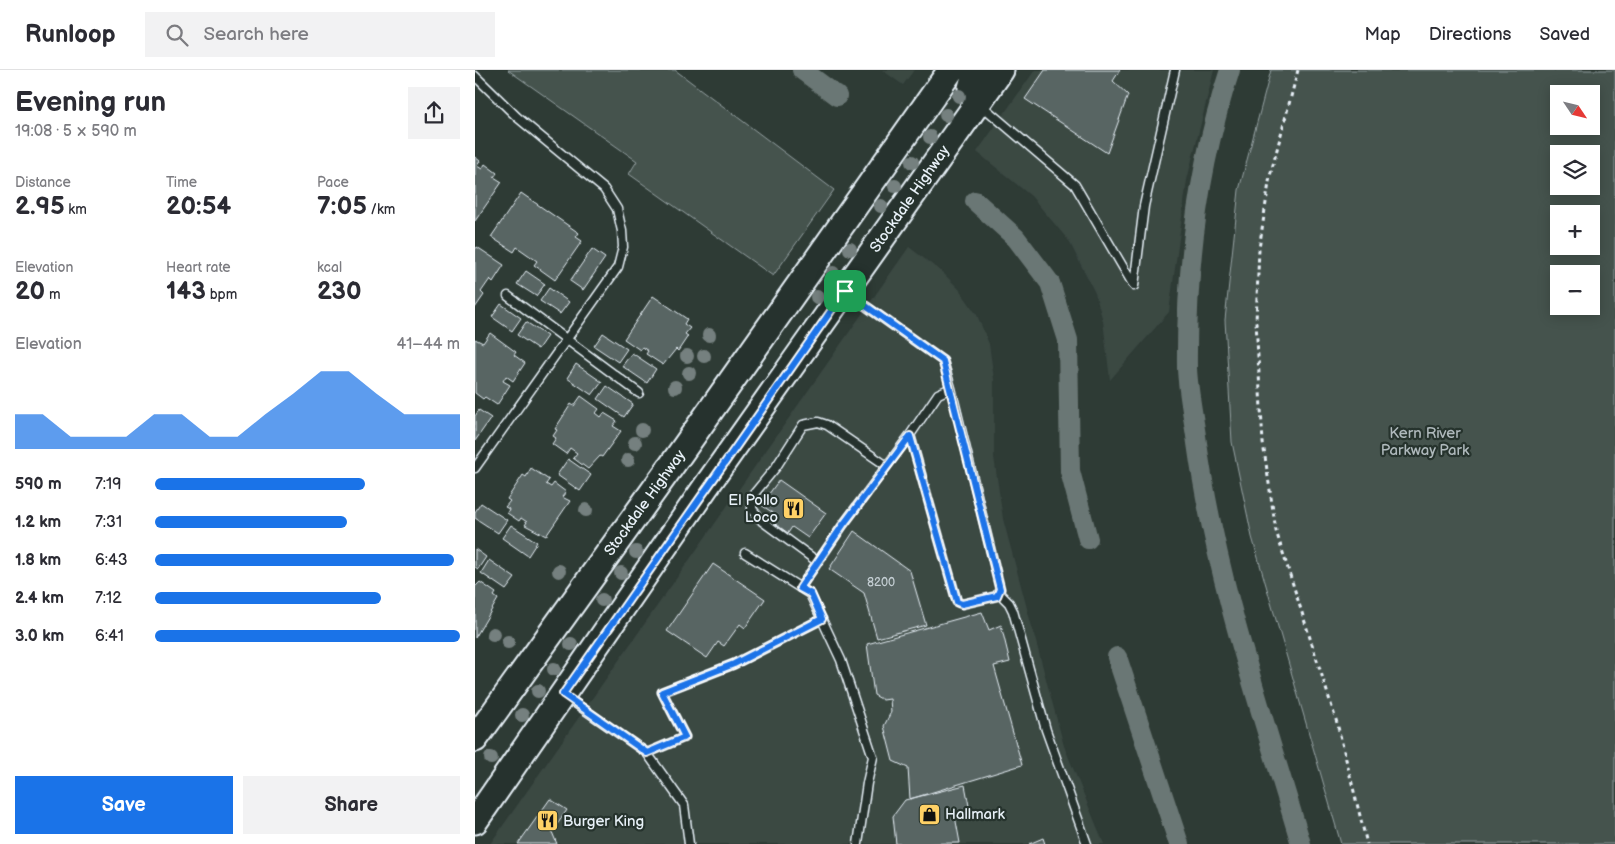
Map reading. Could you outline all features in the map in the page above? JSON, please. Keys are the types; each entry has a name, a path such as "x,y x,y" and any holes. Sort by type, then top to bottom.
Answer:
{"main road":[{"name":"Stockdale Highway","path":"475,739 678,457 951,70"},
{"path":"976,70 971,88 978,102"},
{"name":"Stockdale Highway","path":"475,821 1001,70"}],"lane":[{"path":"978,102 1075,185 1134,286 1144,206 1175,70"},
{"path":"475,76 517,117 604,189 617,209 623,247 618,267 475,468"},
{"path":"845,291 943,361 1000,589 997,596 962,604 957,602 910,436"},
{"path":"508,296 639,393"},
{"path":"800,588 910,436 938,394 951,388"},
{"path":"818,562 762,521 752,509 753,495 776,467 803,426 818,422 827,425 887,466"},
{"path":"745,553 811,594 841,660 873,757 858,844"},
{"path":"999,593 1009,603 1013,611 1046,730 1087,844"},
{"path":"647,753 685,737 662,692 734,664 822,619"},
{"path":"563,694 647,753 684,805 689,844"}],"path":[{"path":"1298,70 1270,176 1259,249 1256,322 1263,443 1276,531 1337,723 1367,844"}],"shaded area":[{"path":"882,70 914,70 903,85"},
{"path":"1035,70 1214,70 1187,180 1169,312 1110,380 1103,321 1095,293 1069,241 1031,196 977,152"},
{"path":"909,247 943,273 959,289 977,315 989,344 994,379 994,457 1003,519 1064,746 1104,844 490,844"}],"green space":[{"path":"508,70 675,70 834,190 773,276 629,174 637,161"},
{"name":"Kern River Parkway Park","path":"1271,70 1615,70 1615,844 1341,844 1252,537 1232,442 1225,320 1239,190"}],"building":[{"path":"1045,70 1120,70 1113,81 1128,95 1107,153 1025,99"},
{"path":"475,157 480,161 477,166 482,169 485,164 497,173 494,177 502,182 475,221"},
{"path":"521,193 579,233 576,237 582,241 555,280 534,265 537,261 517,247 514,252 491,237"},
{"path":"477,247 504,265 493,282 490,279 481,292 484,295 475,308 475,250"},
{"path":"592,249 605,258 583,290 570,281"},
{"path":"526,271 545,284 536,296 517,284"},
{"path":"549,288 569,302 560,314 540,301"},
{"path":"653,296 687,319 684,324 690,328 685,334 688,336 678,351 676,349 663,365 646,354 648,351 642,347 640,350 624,339"},
{"path":"501,304 521,318 512,331 492,317"},
{"path":"526,322 547,336 538,349 517,335"},
{"path":"490,333 516,352 514,355 525,363 513,381 506,376 503,381 510,385 497,405 475,393 475,339 483,343"},
{"path":"603,333 627,349 618,362 594,346"},
{"path":"632,353 656,369 647,383 622,366"},
{"path":"576,364 602,382 592,395 567,378"},
{"path":"607,386 633,404 624,417 598,399"},
{"path":"581,396 599,409 596,413 601,417 604,413 617,421 613,426 621,431 602,457 600,456 588,469 573,458 577,453 570,448 566,454 552,444 556,438 553,436 557,430 555,429 571,404 574,406"},
{"path":"479,410 491,418 475,441 475,416"},
{"path":"568,459 591,475 580,491 557,475"},
{"path":"531,468 549,480 546,484 551,487 554,483 566,492 562,497 570,501 546,536 525,525 527,522 521,518 519,521 507,513 509,509 505,507 510,501 507,499 523,475 526,477"},
{"name":"El Pollo Loco","path":"779,480 826,513 808,538 792,527 788,533 774,523 778,516 761,505"},
{"path":"481,503 507,520 498,533 475,518 475,512"},
{"path":"511,525 537,542 528,556 502,538"},
{"path":"854,531 910,571 926,625 877,638 864,593 829,569"},
{"path":"475,549 486,557 478,569 475,567"},
{"path":"489,560 515,578 506,590 481,573"},
{"path":"713,564 765,599 745,628 740,624 724,646 718,642 707,658 667,631"},
{"path":"480,582 496,593 494,596 498,599 475,638 475,587"},
{"path":"982,612 989,630 1001,625 1010,662 994,666 1022,765 910,799 908,768 893,761 884,726 891,712 890,699 883,700 874,695 867,644"},
{"name":"Hallmark","path":"965,785 970,811 955,816 960,843 896,844 893,816 905,800"},
{"name":"Burger King","path":"550,799 567,810 552,832 557,844 518,844"},
{"path":"1043,838 1045,844 1029,844"}],"waterway":[{"path":"802,70 837,96"},
{"path":"1230,70 1210,143 1196,217 1189,292 1187,368 1205,494 1216,545 1241,645 1301,844"},
{"path":"975,201 1016,238 1050,283 1068,340 1070,471 1088,539"},
{"path":"1117,657 1179,844"}],"place":[{"name":"El Pollo Loco","path":"794,509"},
{"name":"Hallmark","path":"929,814"},
{"name":"Burger King","path":"547,821"}],"route":[{"path":"845,291 943,361 1000,589 999,593 997,596 962,604 957,602 910,436 843,525 800,588 811,594 822,619 734,664 662,692 685,737 647,753 563,694 705,488 845,291"}]}
